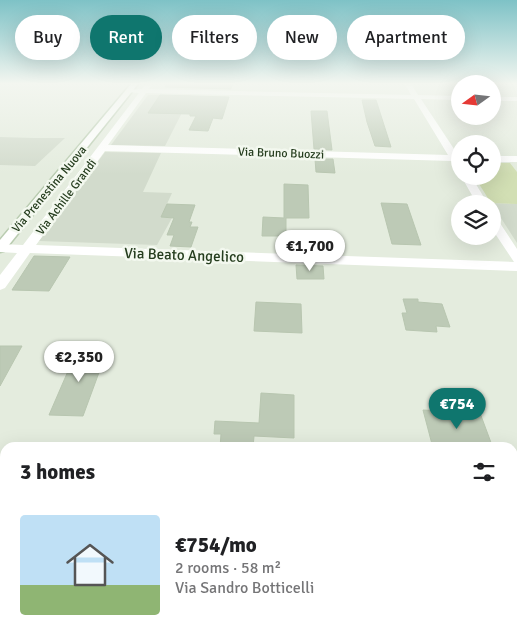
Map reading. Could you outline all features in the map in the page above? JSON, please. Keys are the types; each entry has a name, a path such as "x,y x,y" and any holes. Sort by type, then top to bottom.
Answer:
{"street":[{"name":"Via Prenestina Nuova","path":"0,248 111,114"},
{"name":"Via Achille Grandi","path":"0,285 128,114"},
{"path":"427,114 451,150"},
{"name":"Via Bruno Buozzi","path":"102,148 451,161"},
{"path":"501,159 517,159"},
{"path":"501,233 517,259"},
{"name":"Via Beato Angelico","path":"0,248 517,268"}],"shaded area":[{"path":"134,114 181,114 165,146 111,145"},
{"path":"0,137 65,138 35,166 0,165"},
{"path":"105,152 161,153 143,192 172,193 161,217 172,218 157,245 39,241"},
{"path":"501,203 517,204 517,243 501,218"}],"green space":[{"path":"501,163 510,163 517,172 517,204 501,203 501,195 486,195 480,185 501,185"}],"building":[{"path":"180,114 224,114 222,119 213,118 208,131 189,130 196,116 190,116 190,114"},
{"path":"311,114 327,114 332,150 314,149"},
{"path":"365,114 380,114 391,147 375,146"},
{"path":"315,159 333,159 335,173 316,172"},
{"path":"284,184 308,185 309,218 286,218 286,236 262,236 263,217 284,218"},
{"path":"381,203 407,204 421,245 392,244"},
{"path":"167,204 195,205 189,222 192,222 190,227 198,227 191,247 170,246 174,235 167,235 174,218 161,217"},
{"path":"34,256 70,257 49,291 12,290"},
{"path":"296,265 323,266 324,279 297,279"},
{"path":"403,299 418,299 418,302 442,304 450,327 436,326 437,332 406,330 402,313 407,313"},
{"path":"256,302 301,304 302,333 254,331"},
{"path":"0,346 22,346 0,386"},
{"path":"78,348 108,348 83,416 49,415"},
{"path":"261,393 294,395 294,438 254,436 254,442 220,442 221,434 214,434 215,421 259,423"},
{"path":"423,410 480,413 491,442 431,442"}]}
